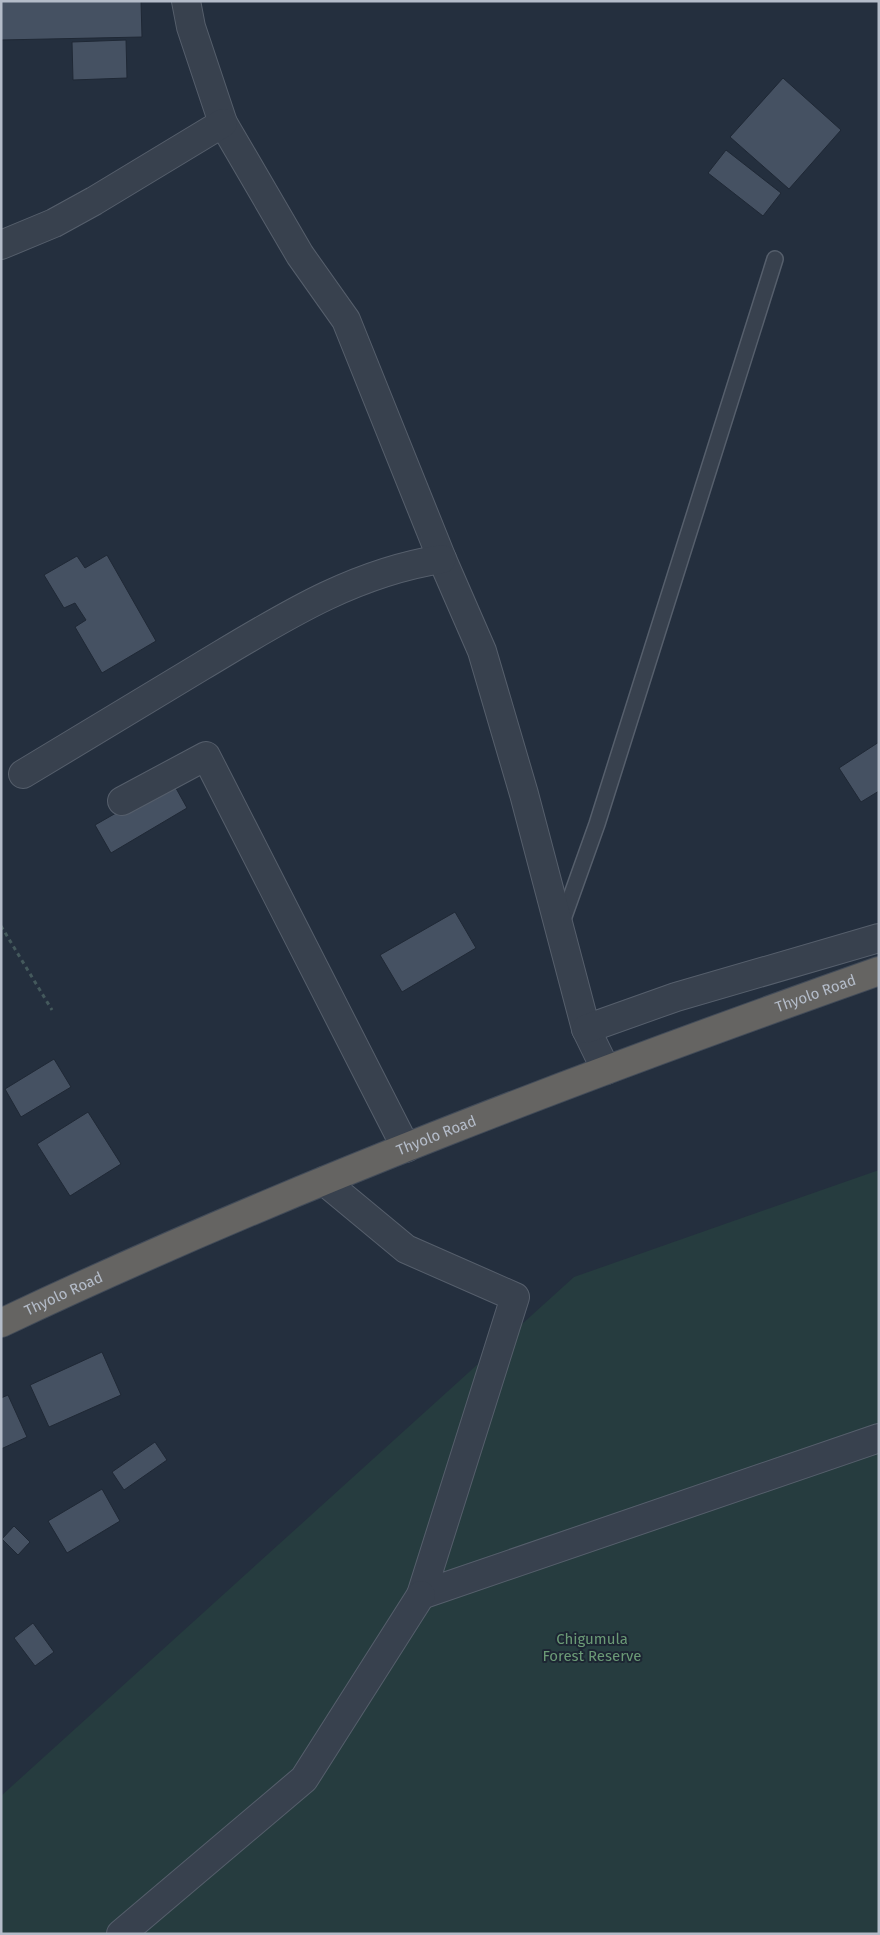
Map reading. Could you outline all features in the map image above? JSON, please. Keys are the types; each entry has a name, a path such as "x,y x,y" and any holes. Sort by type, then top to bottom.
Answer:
{"highway":[{"name":"Thyolo Road","path":"1,1323 70,1291 324,1181 406,1148 714,1029 879,971"}],"street":[{"path":"186,1 192,27 223,123 300,255 346,320 442,559 482,651 524,794 586,1029 606,1070"},
{"path":"1,245 54,223 223,123"},
{"path":"23,774 242,642 334,590 411,564 442,559"},
{"path":"122,801 206,756 406,1148"},
{"path":"586,1029 676,997 879,938"},
{"path":"121,1934 304,1779 421,1595 515,1297 406,1249 324,1181"},
{"path":"421,1595 879,1438"}],"lane":[{"path":"559,928 596,824 775,259"}],"path":[{"path":"1,926 52,1010"}],"green space":[{"name":"Chigumula Forest Reserve","path":"879,1170 879,1934 1,1934 1,1796 574,1277"}],"building":[{"path":"1,1 141,1 142,37 1,40"},
{"path":"126,40 127,78 73,80 72,42"},
{"path":"783,78 841,130 789,189 730,137"},
{"path":"726,150 781,193 763,216 708,173"},
{"path":"107,555 156,641 102,673 75,627 86,620 75,603 64,608 44,575 77,556 85,568"},
{"path":"879,742 879,791 861,802 839,768"},
{"path":"172,781 187,808 111,853 95,825"},
{"path":"455,912 476,948 402,992 380,955"},
{"path":"54,1059 71,1087 21,1117 5,1089"},
{"path":"88,1112 121,1164 70,1196 37,1144"},
{"path":"102,1352 121,1395 49,1427 30,1385"},
{"path":"8,1395 27,1437 1,1449 1,1398"},
{"path":"155,1442 167,1460 124,1490 112,1472"},
{"path":"102,1489 120,1521 67,1553 48,1521"},
{"path":"14,1526 30,1542 18,1555 2,1539"},
{"path":"33,1623 54,1652 35,1666 14,1638"}]}
